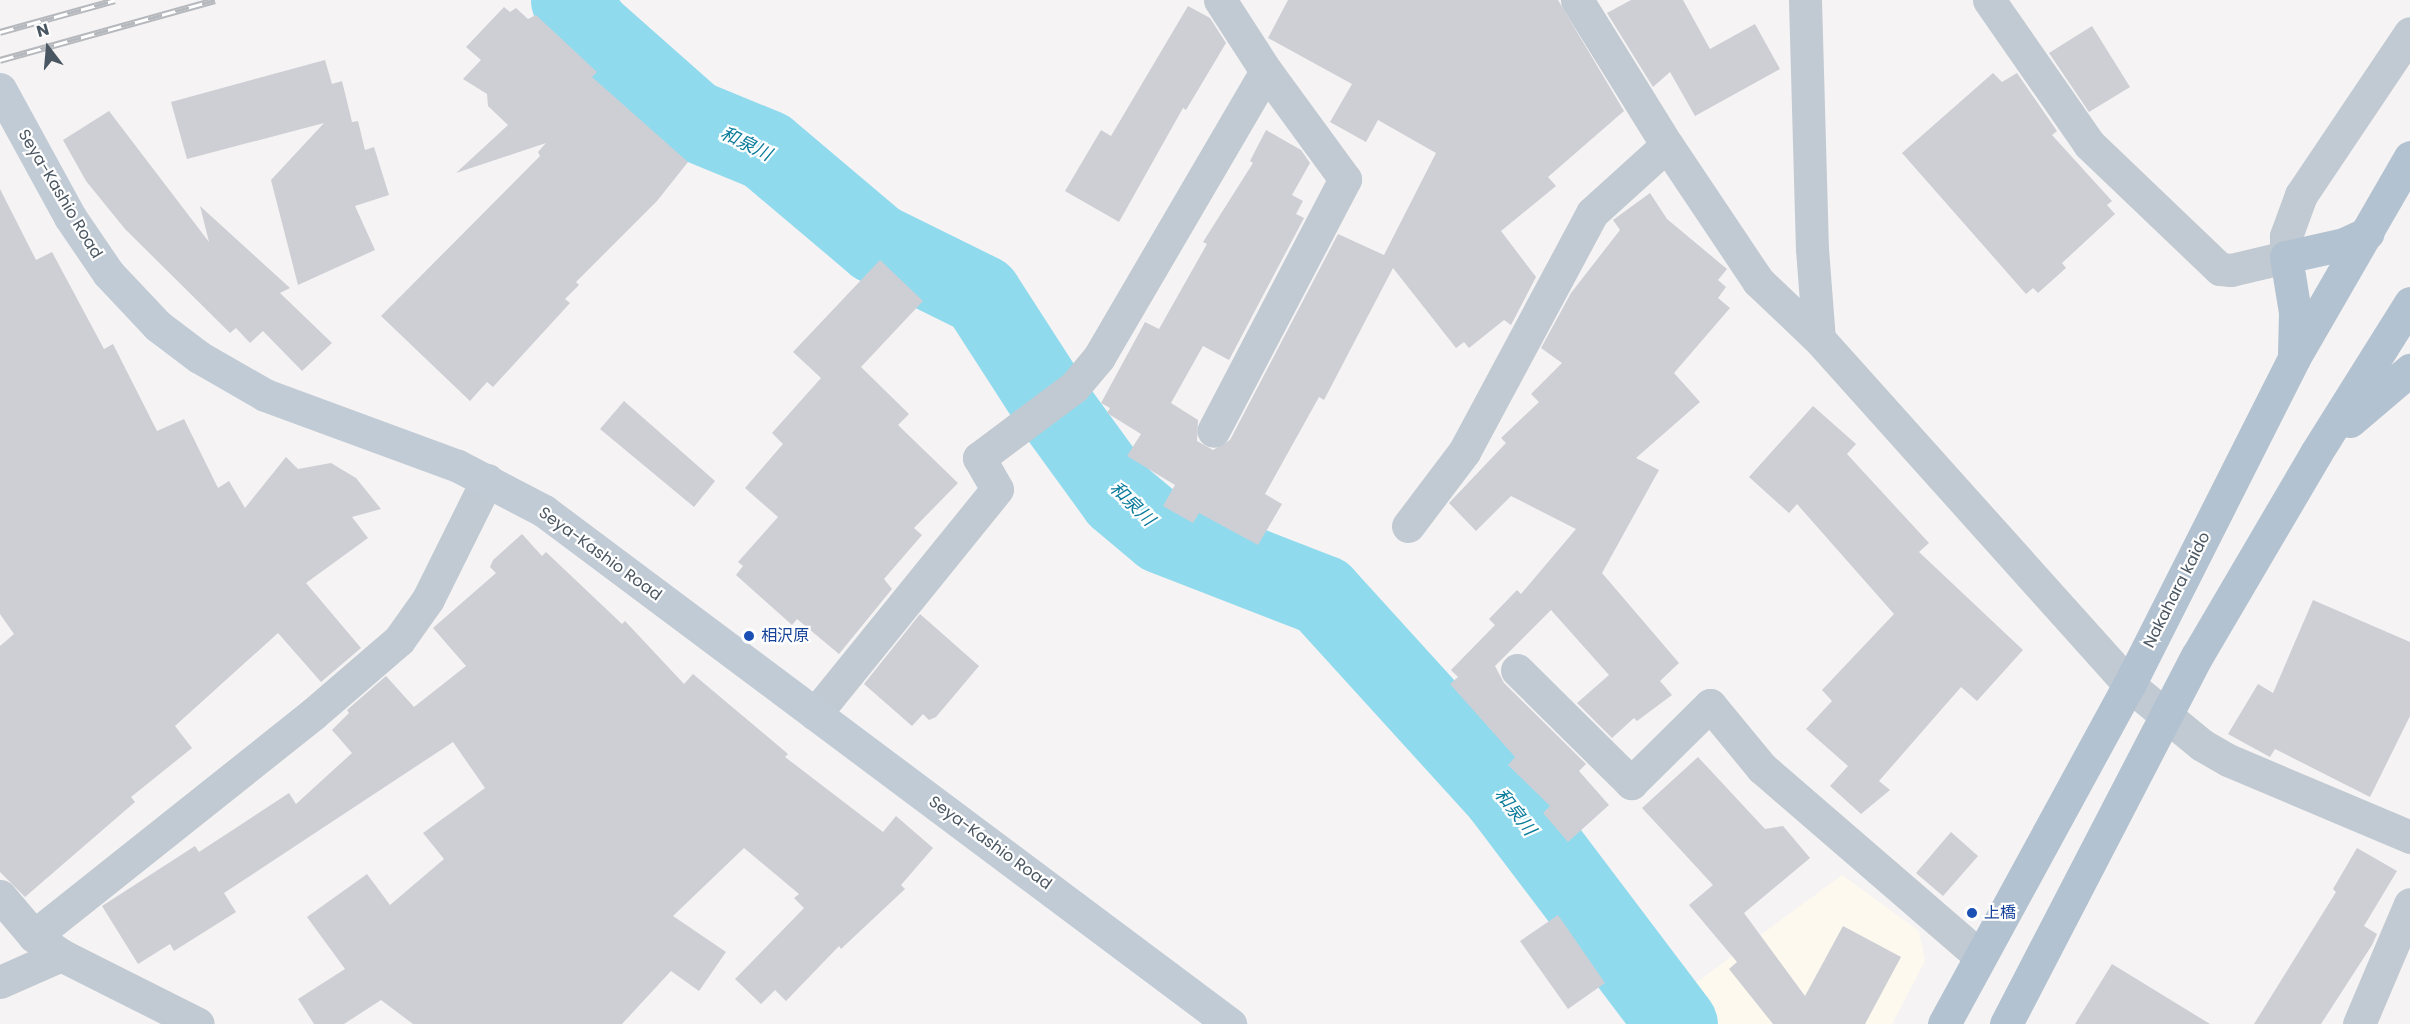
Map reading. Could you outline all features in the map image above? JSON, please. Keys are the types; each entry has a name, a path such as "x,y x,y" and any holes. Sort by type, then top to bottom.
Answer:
{"main road":[{"name":"Seya-Kashio Road","path":"0,89 70,217 108,273 158,326 199,357 265,395 404,444 487,480 544,511 1230,1024"},
{"name":"Nakahara kaido","path":"1944,1024 2129,685 2294,358 2410,157"},
{"path":"2294,358 2295,312 2286,257 2344,244 2368,233"},
{"path":"2006,1024 2164,716 2316,453 2410,303"},
{"path":"2316,453 2394,379 2410,369"}],"street":[{"path":"1213,431 1345,179 1266,71 1220,0"},
{"path":"1577,0 1667,145 1758,281 1818,339 2129,685 2164,716 2228,760 2410,837"},
{"path":"1805,0 1812,249 1818,339"},
{"path":"1989,0 2089,144 2220,269 2241,269 2286,257 2286,236 2301,195 2410,33"},
{"path":"815,714 996,489 979,458 1074,387 1099,357 1266,71"},
{"path":"1408,526 1464,452 1593,213 1667,145"},
{"path":"34,936 313,714 399,639 428,600 487,480"},
{"path":"1517,670 1631,783 1710,705 1762,768 1980,956"},
{"path":"0,896 34,936 62,955 165,1016 198,1024"},
{"path":"2359,1024 2410,904"},
{"path":"0,982 62,955"}],"shaded area":[{"path":"1842,875 1919,931 1925,961 1892,1024 1697,1024 1677,997"}],"building":[{"path":"1288,0 1558,0 1624,111 1548,177 1556,186 1501,231 1536,277 1511,325 1504,320 1469,348 1464,342 1456,348 1393,268 1324,400 1319,397 1265,494 1282,504 1258,545 1199,513 1193,523 1163,506 1175,485 1127,456 1141,434 1107,413 1110,408 1101,403 1145,322 1159,329 1207,244 1203,242 1253,163 1250,161 1266,130 1301,150 1310,163 1292,195 1303,201 1296,214 1304,218 1229,360 1203,346 1171,403 1198,420 1197,441 1213,450 1230,440 1338,234 1384,255 1436,153 1378,120 1366,142 1330,122 1352,84 1268,38"},
{"path":"1631,0 1683,0 1710,49 1755,24 1780,69 1695,116 1670,72 1653,87 1607,13"},
{"path":"1188,6 1210,18 1226,43 1186,110 1183,108 1119,222 1065,191 1101,130 1111,136"},
{"path":"504,7 510,12 516,8 528,19 536,15 597,72 592,77 688,162 657,201 576,282 579,285 565,299 570,303 493,387 487,382 470,401 381,316 540,156 538,152 546,143 456,173 508,125 488,106 487,94 463,79 481,60 466,47"},
{"path":"2092,26 2130,87 2089,112 2049,53"},
{"path":"325,60 332,84 342,81 352,122 358,121 365,150 374,147 389,195 355,206 375,250 298,285 271,180 324,123 187,159 171,102"},
{"path":"1993,73 2002,82 2017,73 2057,131 2052,135 2112,201 2107,205 2115,214 2062,263 2066,268 2038,293 2033,288 2026,294 1902,153"},
{"path":"109,111 209,242 200,206 290,288 280,293 332,343 302,371 263,331 250,343 236,328 230,333 125,229 86,181 63,140"},
{"path":"0,189 36,260 52,252 104,349 113,344 157,431 184,419 218,488 229,481 245,508 286,457 298,469 331,463 356,478 381,509 352,517 368,538 306,583 361,648 321,682 278,633 175,726 192,748 131,797 135,802 25,897 0,872 0,646 14,634 0,614"},
{"path":"1650,193 1667,219 1727,269 1718,280 1726,287 1718,298 1730,308 1674,373 1700,402 1636,458 1659,470 1602,573 1679,663 1660,681 1672,695 1637,721 1634,718 1612,738 1577,703 1609,675 1551,610 1495,666 1504,683 1586,764 1579,771 1609,805 1568,842 1543,813 1550,806 1508,765 1515,757 1450,684 1458,677 1451,670 1495,625 1489,619 1517,590 1521,594 1576,529 1511,496 1476,531 1449,503 1506,443 1501,438 1539,402 1531,394 1562,363 1541,348 1571,293 1620,230 1613,220"},
{"path":"880,260 923,301 861,367 909,414 898,425 958,483 914,528 922,535 884,579 892,589 839,654 797,619 792,625 736,575 743,566 738,562 778,517 745,488 783,444 772,433 821,378 793,352"},
{"path":"624,401 715,481 694,507 600,429"},
{"path":"1813,406 1856,444 1847,454 1929,543 1919,552 2023,650 1977,701 1961,687 1879,781 1890,790 1861,814 1830,786 1848,766 1806,729 1832,701 1822,690 1894,614 1797,504 1789,513 1749,477"},
{"path":"522,534 542,556 546,552 622,624 625,621 684,684 693,674 788,754 785,757 883,832 896,816 933,848 901,885 905,889 841,949 839,946 786,1001 775,990 761,1004 735,979 804,908 794,898 799,894 744,848 673,916 726,952 699,991 671,971 622,1024 413,1024 381,1000 344,1024 314,1024 298,999 345,969 307,917 367,874 390,905 444,859 423,833 485,788 453,742 224,893 236,912 174,951 170,944 138,964 102,906 195,846 199,852 289,793 296,804 352,753 332,730 349,713 347,710 386,676 414,707 466,666 433,628 496,573 490,567 493,560"},
{"path":"2313,600 2410,642 2410,716 2370,797 2275,749 2270,757 2228,734 2258,684 2273,693"},
{"path":"920,614 979,666 936,717 929,720 923,714 912,726 864,684"},
{"path":"1698,757 1765,829 1783,826 1810,858 1744,913 1805,996 1843,926 1901,957 1865,1024 1773,1024 1729,969 1737,962 1689,905 1713,885 1642,808"},
{"path":"1951,832 1978,856 1943,896 1916,873"},
{"path":"2357,848 2397,871 2364,926 2377,934 2372,945 2321,1024 2254,1024 2336,892 2333,889"},
{"path":"1558,915 1605,983 1568,1009 1520,941"},
{"path":"2112,964 2210,1024 2075,1024"}],"waterway":[{"name":"和泉川","path":"571,0 590,29 693,120 766,150 876,243 981,295 1050,402 1119,497 1162,533 1322,595 1502,793 1677,1024"}],"railway":[{"path":"0,32 115,0"},
{"path":"0,60 215,0"}],"place":[{"name":"相沢原","path":"749,636"},
{"name":"上橋","path":"1972,913"}]}
